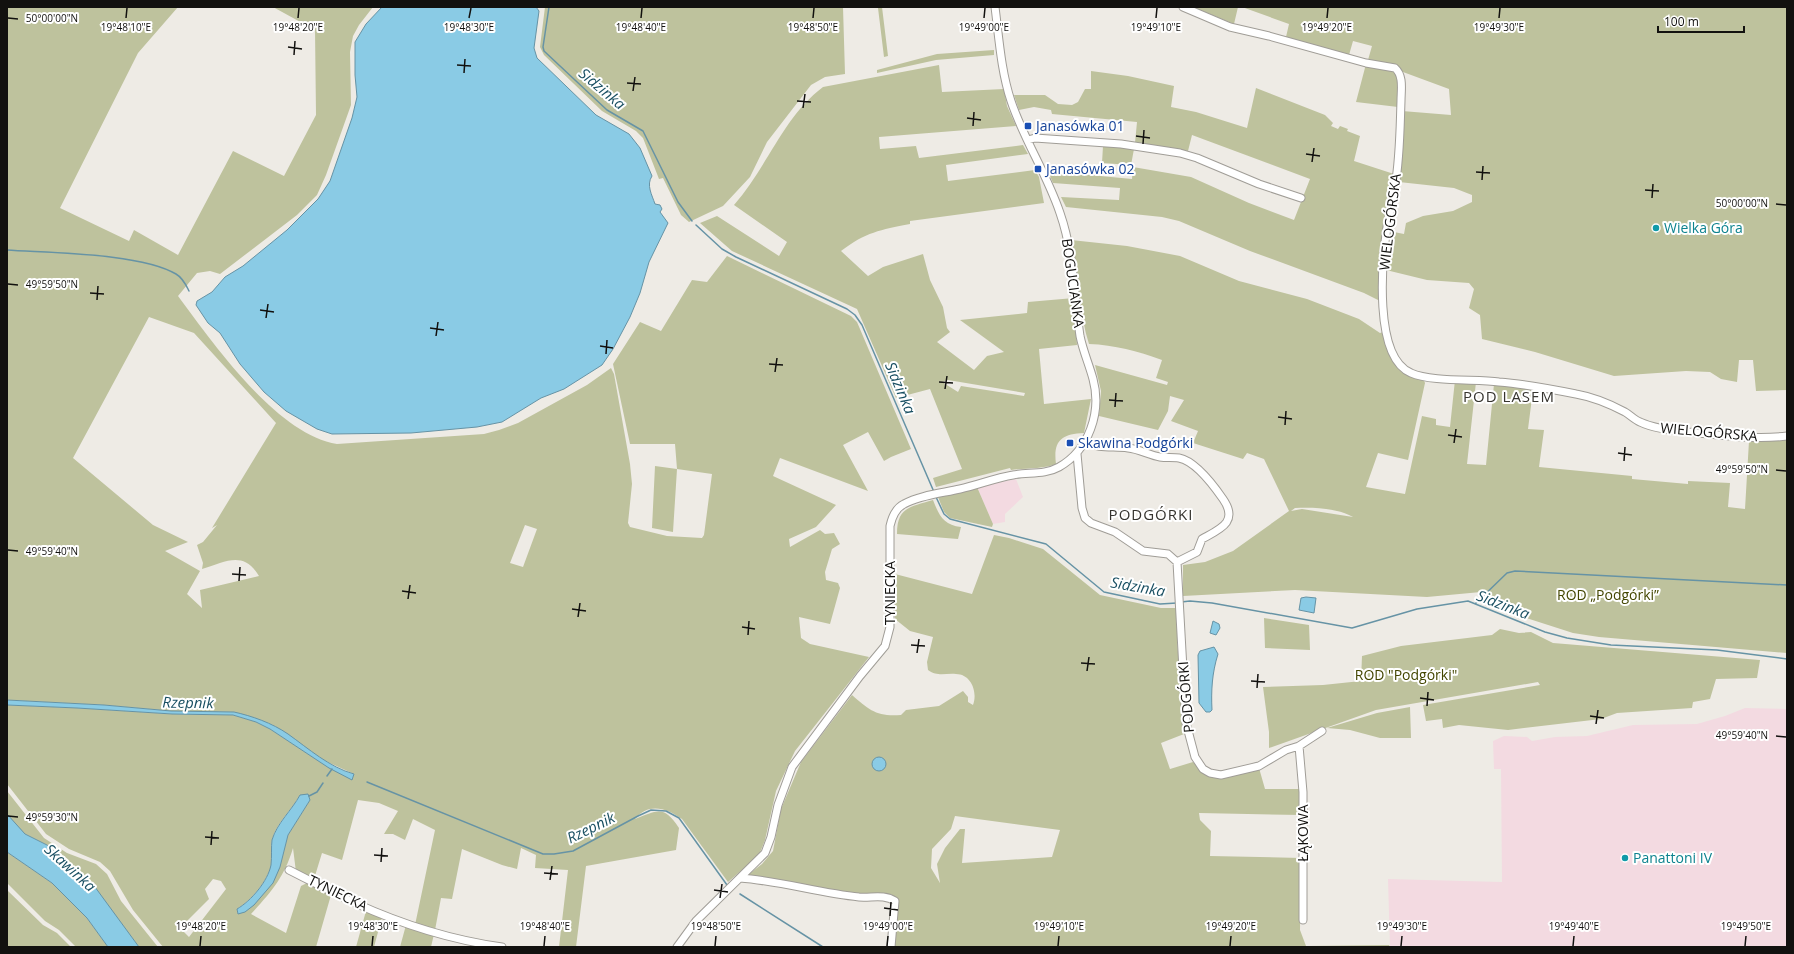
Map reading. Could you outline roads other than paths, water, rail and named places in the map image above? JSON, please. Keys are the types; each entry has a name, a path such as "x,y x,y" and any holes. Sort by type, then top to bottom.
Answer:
{"street":[{"name":"BOGUCIANKA","path":"995,7 1008,90 1016,113 1054,196 1072,258 1080,335 1095,392 1096,402 1092,425"},
{"name":"WIELOGÓRSKA","path":"1183,7 1230,27 1270,36 1366,63 1395,68 1398,71 1401,85 1400,135 1395,185 1384,250 1384,324 1387,342 1398,363 1403,368 1412,374 1427,377 1499,382 1578,394 1595,399 1626,413 1640,422 1660,428 1735,437 1787,436"},
{"path":"1028,140 1035,138 1121,144 1180,153 1197,158 1259,184 1301,198"},
{"name":"TYNIECKA","path":"677,947 696,921 765,853 771,837 778,805 792,767 885,646 890,627 890,540 892,520 896,511 904,504 941,493 1013,475 1051,471 1077,454 1086,442 1092,425"},
{"path":"1077,454 1082,508 1085,518 1091,523 1115,532 1143,551 1168,554 1177,562 1197,552 1202,539 1223,528 1229,518 1228,506 1215,488 1190,462 1180,458 1160,457 1129,448 1094,446 1086,442"},
{"name":"PODGÓRKI","path":"1177,562 1186,723 1195,757 1203,769 1210,773 1221,775 1247,770 1259,766 1286,750 1299,746 1322,731"},
{"name":"ŁĄKOWA","path":"1299,746 1303,792 1302,920"},
{"name":"TYNIECKA","path":"289,870 355,904 413,926 453,938 502,947"},
{"path":"740,878 766,880 860,897 888,896 895,901 891,947"}],"water":[{"path":"382,7 536,7 539,11 534,48 537,58 596,115 629,134 640,148 652,176 650,179 651,194 655,204 660,205 662,209 660,212 668,223 649,262 640,293 630,317 613,349 602,365 564,389 541,398 502,422 477,427 411,433 332,434 317,429 286,411 264,392 240,364 220,333 208,323 196,305 197,301 212,292 225,277 243,266 287,230 318,199 330,181 352,118 357,97 355,42 366,24"},
{"path":"1301,598 1316,598 1314,613 1299,610"},
{"path":"1213,621 1219,624 1220,628 1216,635 1210,633"},
{"path":"1214,647 1218,654 1212,682 1212,710 1210,712 1206,712 1199,703 1198,655 1200,651"},
{"path":"7,700 104,705 171,711 234,712 275,726 336,767 354,774 352,780 329,768 270,729 256,722 233,715 172,714 7,705"},
{"path":"879,757 884,759 886,764 884,769 879,771 874,769 872,764 874,759"},
{"path":"308,794 310,800 288,835 280,867 273,883 254,905 245,912 238,914 237,909 253,896 266,878 271,865 272,840 277,828 300,795"},
{"name":"Skawinka","path":"7,814 25,834 47,845 95,887 139,947 108,947 87,918 52,883 7,852"}],"waterway":[{"name":"Sidzinka","path":"549,7 543,47 544,51 607,110 643,131 678,202 692,221"},
{"name":"Sidzinka","path":"696,225 722,249 736,257 847,309 855,315 862,325 934,492"},
{"path":"7,250 94,255 141,262 160,267 176,274 189,291"},
{"name":"Sidzinka","path":"936,497 944,514 950,519 1046,544 1104,592 1160,604 1177,603"},
{"path":"1476,603 1507,573 1515,571 1787,585"},
{"name":"Sidzinka","path":"1181,602 1190,601 1212,603 1352,628 1417,609 1468,601 1545,632 1567,638 1611,645 1717,650 1787,659"},
{"path":"327,776 332,769"},
{"name":"Rzepnik","path":"367,782 543,854 573,851 651,810 666,811 679,818 727,885"},
{"path":"309,796 317,792 323,783"},
{"name":"Rzepnik","path":"740,894 823,947"}],"place":[{"name":"Janasówka 01","path":"1028,126"},
{"name":"Janasówka 02","path":"1038,169"},
{"name":"Wielka Góra","path":"1656,228"},
{"name":"Skawina Podgórki","path":"1070,443"},
{"name":"Panattoni IV","path":"1625,858"}],"district":[{"name":"POD LASEM","path":"1509,397"},
{"name":"PODGÓRKI","path":"1151,515"}],"park label":[{"name":"ROD „Podgórki”","path":"1608,595"},
{"name":"ROD \"Podgórki\"","path":"1406,675"}]}
